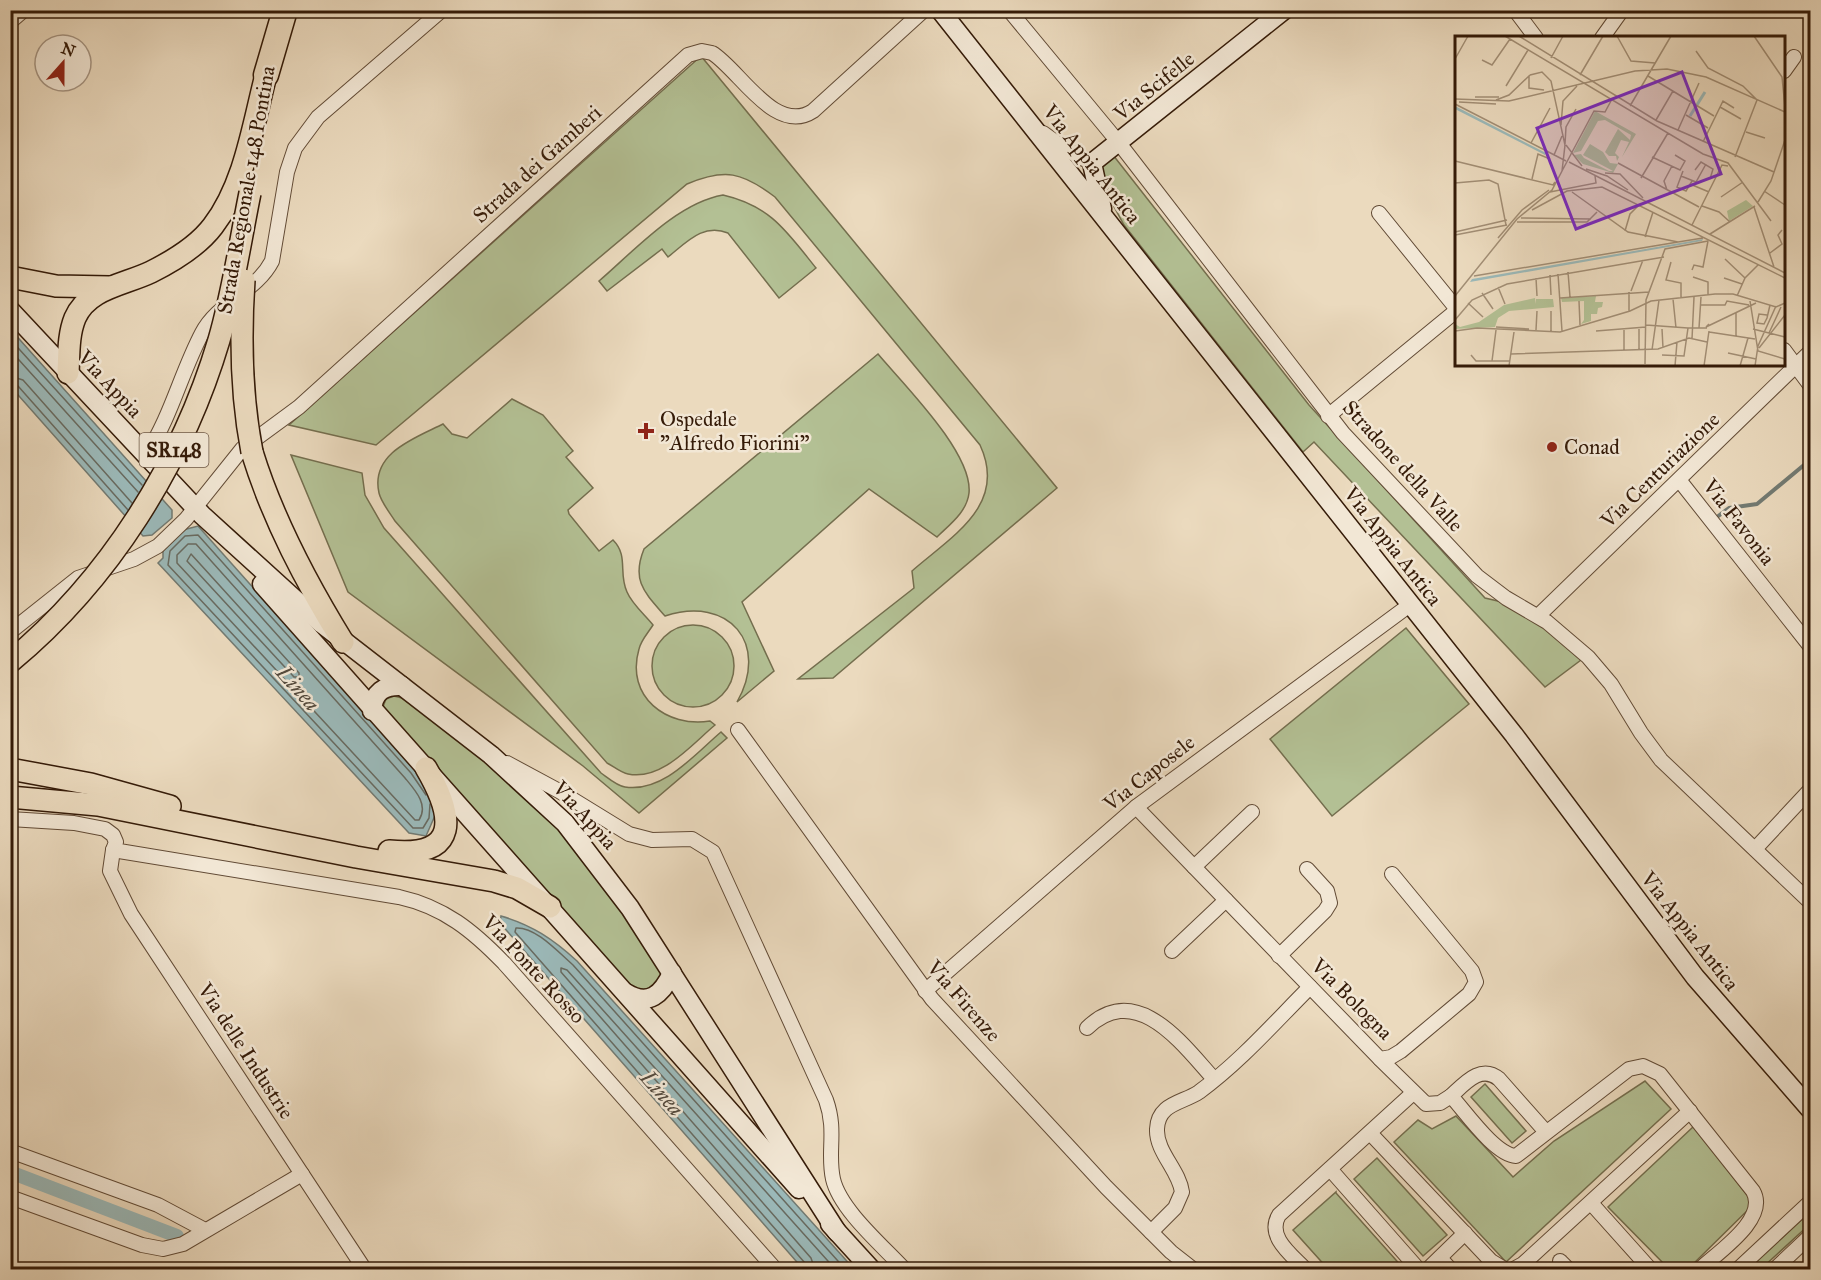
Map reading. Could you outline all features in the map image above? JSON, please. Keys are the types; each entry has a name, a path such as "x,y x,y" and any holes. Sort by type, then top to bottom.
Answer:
{"highway":[{"path":"266,75 285,10"}],"main road":[{"name":"Strada Regionale 148 Pontina","path":"10,662 58,620 91,583 130,527 162,474 195,405 219,341 250,193 276,10"},
{"name":"Via Appia Antica","path":"940,10 1514,735 1695,977 1810,1109"},
{"name":"Via Scifelle","path":"1092,163 1284,10"},
{"name":"SR148","path":"68,373 74,320 84,304 110,287 151,272 185,252 202,238 220,215 238,178 266,75"},
{"path":"1092,163 1104,215"},
{"name":"SR148","path":"250,193 240,364 252,452 281,530 343,642"},
{"name":"SR148","path":"10,277 56,286 110,287"},
{"name":"Via Appia","path":"10,310 146,455 195,514 426,768 872,1269"},
{"name":"Via Appia","path":"195,514 343,642 491,755 565,823 616,886 837,1232"},
{"path":"372,711 373,700 379,692 388,687 402,686"},
{"path":"10,769 84,782 234,822 370,848 409,853 426,850 436,843 446,826 446,808 426,768"},
{"path":"10,797 98,805 499,882 550,907"},
{"path":"624,992 637,999 653,997 662,990 672,972"}],"street":[{"path":"10,22 24,10"},
{"path":"146,455 162,430 202,333 214,314 265,274 272,261 287,171 295,148 318,117 442,10"},
{"name":"Strada dei Gamberi","path":"195,514 242,449 299,407 688,55 702,51 712,53 766,104 785,114 802,116 813,111 924,10"},
{"name":"Stradone della Valle","path":"1009,10 1119,143 1328,416 1471,571 1506,598 1564,634 1594,664 1611,684 1641,733 1661,760 1810,902"},
{"path":"1515,10 1534,36"},
{"path":"1603,36 1622,10"},
{"path":"1785,70 1794,57"},
{"path":"1022,113 1059,145 1092,163"},
{"path":"1379,213 1455,309"},
{"path":"1328,416 1455,311"},
{"path":"1785,351 1810,385"},
{"name":"Via Centuriazione","path":"1538,616 1680,481 1810,352"},
{"name":"Via Favonia","path":"1680,481 1810,646"},
{"path":"10,632 78,578 151,551 195,514"},
{"name":"Via Caposele","path":"925,991 1136,807 1411,604"},
{"name":"Via Firenze","path":"738,730 925,991 1090,1170 1151,1232 1194,1269"},
{"path":"491,755 588,808 629,834 652,840 692,839 708,847 716,855 826,1100 833,1132 832,1168 838,1191 848,1208 905,1269"},
{"path":"1755,849 1810,790"},
{"name":"Via Bologna","path":"1136,807 1380,1059 1391,1057 1401,1051 1470,994 1476,982 1472,971 1392,874"},
{"path":"565,823 572,811 588,808"},
{"path":"1194,867 1252,812"},
{"path":"10,819 74,823 105,830 113,835 116,842 113,850"},
{"name":"Via delle Industrie","path":"113,850 110,871 128,908 365,1269"},
{"name":"Via Ponte Rosso","path":"113,850 399,897 431,906 455,919 504,963 776,1269"},
{"path":"1279,956 1325,911 1330,903 1327,891 1306,869"},
{"path":"1172,951 1226,900"},
{"path":"1151,1232 1176,1208 1182,1192 1158,1139 1159,1119 1168,1107 1193,1095 1214,1079 1310,987"},
{"path":"1087,1028 1111,1013 1138,1013 1153,1017 1167,1028 1214,1079"},
{"path":"1380,1059 1413,1093 1430,1106 1451,1096 1475,1075 1490,1074 1499,1079 1546,1132"},
{"path":"1451,1096 1507,1155 1520,1154 1624,1072 1638,1066 1655,1070 1753,1191 1758,1205 1751,1221 1699,1269"},
{"path":"1306,1269 1278,1240 1275,1225 1282,1211 1413,1093"},
{"path":"1512,1269 1523,1264 1690,1111"},
{"path":"1370,1133 1491,1261 1506,1269"},
{"path":"10,1151 158,1205 205,1230"},
{"path":"1330,1169 1419,1269"},
{"path":"10,1197 156,1249 179,1246 302,1174"},
{"path":"1737,1269 1810,1202"},
{"path":"1591,1203 1651,1269"},
{"path":"1427,1269 1465,1233"},
{"path":"1774,1269 1810,1236"},
{"path":"1440,1258 1451,1269"}],"green space":[{"path":"701,56 1057,488 833,678 798,679 914,588 912,571 958,532 972,517 981,502 987,485 987,466 980,445 775,197 753,182 723,174 687,184 376,445 289,425"},
{"path":"1113,155 1309,405 1485,598 1502,602 1535,620 1581,660 1545,687 1314,442 1303,452 1124,225 1098,177 1098,166"},
{"path":"723,195 740,200 766,213 777,222 816,268 779,298 728,233 711,230 689,240 668,257 662,249 607,291 599,281 673,218 706,200"},
{"path":"878,354 935,420 949,440 967,477 968,500 957,518 937,537 869,489 742,602 774,671 737,702 746,681 749,661 746,644 737,629 725,619 708,612 688,611 665,616 642,586 639,570 644,549"},
{"path":"512,399 543,415 573,451 566,457 593,488 568,510 599,551 613,540 618,546 627,592 653,625 640,646 636,666 638,681 644,695 653,706 665,714 694,722 710,721 715,725 676,759 653,772 641,775 628,774 607,763 395,521 380,496 378,479 381,467 397,449 443,424 452,434 467,438"},
{"path":"291,455 362,473 365,495 384,528 601,773 613,782 625,787 652,784 678,770 721,732 727,738 639,813 583,766 348,592"},
{"path":"693,625 709,628 722,637 731,650 734,666 731,682 722,695 709,704 693,707 677,704 664,695 655,682 652,666 655,650 664,637 677,628"},
{"path":"1406,628 1469,704 1332,816 1270,739"},
{"path":"394,696 402,698 479,755 555,822 623,908 662,974 652,990 633,991 381,712 386,699"},
{"path":"1645,1081 1671,1109 1506,1262 1394,1142 1418,1120 1432,1129 1456,1116 1513,1177 1554,1141"},
{"path":"1485,1084 1526,1131 1512,1143 1471,1097"},
{"path":"1694,1126 1754,1204 1687,1270 1669,1269 1608,1207"},
{"path":"1377,1158 1447,1235 1423,1256 1354,1179"},
{"path":"1336,1192 1404,1269 1328,1269 1293,1230"},
{"path":"1810,1212 1810,1224 1761,1269 1748,1269"}],"water":[{"path":"12,331 172,510 172,518 152,535 143,536 11,387"},
{"name":"Linea","path":"198,526 415,769 437,811 426,836 409,833 158,563 163,558 163,549 183,530"},
{"name":"Linea","path":"501,916 542,934 577,961 854,1269 803,1269 500,923"}],"waterway":[{"path":"1717,517 1729,508 1757,504 1810,460"},
{"path":"10,1172 177,1236"}],"place":[{"name":"Ospedale \"Alfredo Fiorini\"","path":"646,431"},
{"name":"Conad","path":"1552,447"}]}
